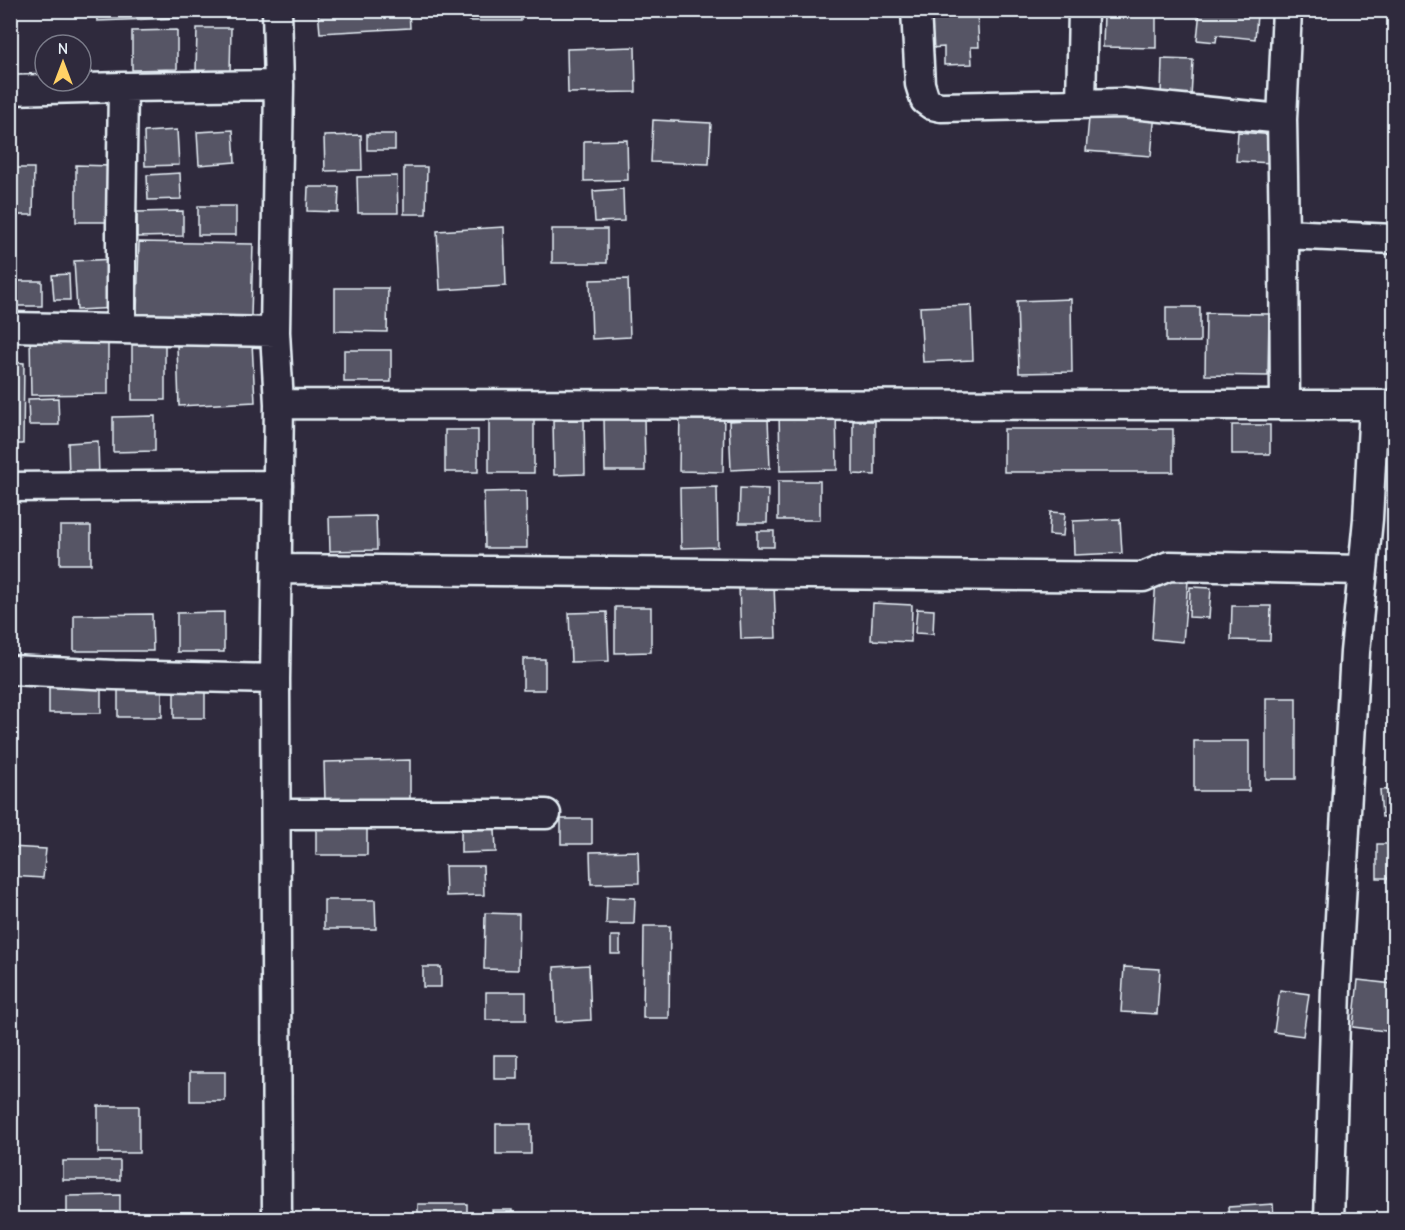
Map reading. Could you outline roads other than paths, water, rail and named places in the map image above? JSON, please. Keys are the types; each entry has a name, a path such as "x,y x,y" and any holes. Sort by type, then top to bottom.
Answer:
{"street":[{"path":"277,1220 275,679 279,404 275,332 278,10"},
{"path":"916,10 920,84 925,100 932,105 941,107 1122,103 1282,119"},
{"path":"1081,103 1083,10"},
{"path":"1285,405 1282,119 1287,10"},
{"path":"10,90 279,85"},
{"path":"121,329 123,87"},
{"path":"1284,234 1395,239"},
{"path":"10,327 275,332"},
{"path":"279,404 1384,405 1368,519 1355,652 1336,989 1329,1220"},
{"path":"10,487 278,485"},
{"path":"277,569 1143,577 1169,566 1363,570"},
{"path":"11,670 275,679"},
{"path":"276,814 546,814"}]}
